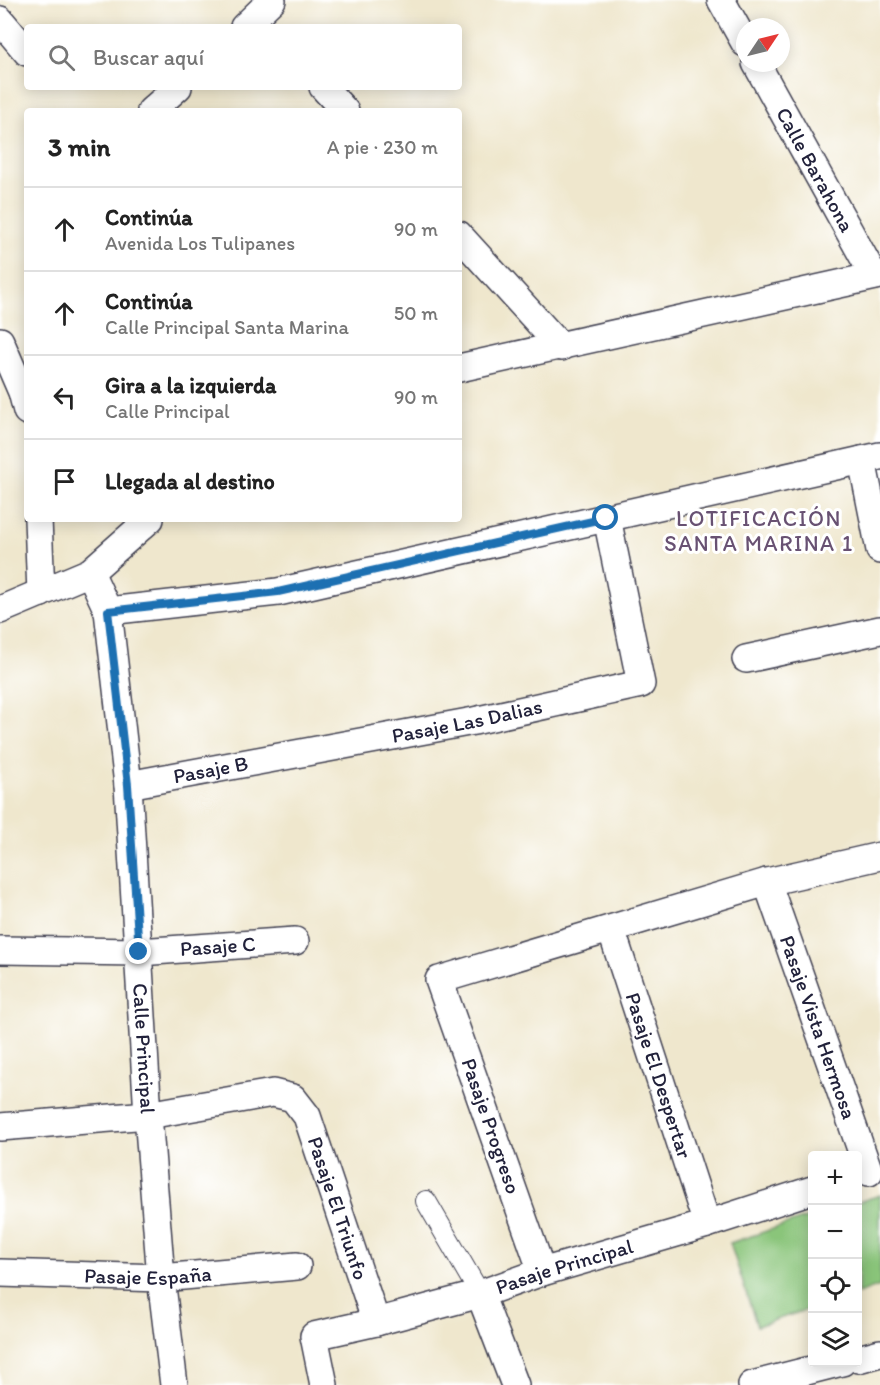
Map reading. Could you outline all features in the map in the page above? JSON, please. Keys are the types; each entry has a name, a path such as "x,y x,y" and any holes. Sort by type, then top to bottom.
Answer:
{"street":[{"path":"721,0 736,27"},
{"path":"0,20 24,48"},
{"name":"Calle Barahona","path":"761,72 877,276"},
{"path":"154,108 175,90"},
{"path":"326,90 342,108"},
{"path":"462,238 561,347"},
{"path":"462,367 877,276"},
{"path":"0,341 16,402"},
{"path":"108,611 278,592 871,458 880,550"},
{"name":"Pasaje Las Dalias","path":"292,755 474,721 641,684 606,518"},
{"path":"38,522 41,593"},
{"path":"0,610 90,572 147,522"},
{"name":"Calle Principal","path":"90,572 108,611 128,785 148,1115 161,1278 174,1385"},
{"path":"746,659 880,630"},
{"name":"Pasaje B","path":"128,785 292,755"},
{"path":"611,929 767,882 880,856"},
{"name":"Pasaje Vista Hermosa","path":"767,882 869,1172"},
{"name":"Pasaje Progreso","path":"542,1272 439,980 611,929"},
{"name":"Pasaje El Despertar","path":"611,929 707,1224"},
{"name":"Pasaje C","path":"0,950 139,952 295,941"},
{"name":"Pasaje El Triunfo","path":"148,1115 273,1094 293,1098 307,1116 376,1322"},
{"path":"0,1127 148,1115"},
{"name":"Pasaje Principal","path":"324,1385 314,1335 376,1322 480,1294 542,1272 808,1192"},
{"path":"426,1201 480,1294 515,1385"},
{"name":"Pasaje España","path":"0,1273 161,1278 297,1266"},
{"path":"862,1358 880,1353"},
{"path":"752,1385 822,1367"}],"green space":[{"path":"880,1195 880,1286 862,1293 862,1205 862,1201"},
{"path":"808,1217 808,1309 757,1326 730,1243"}],"district":[{"name":"LOTIFICACIÓN SANTA MARINA 1","path":"759,530"}],"route":[{"path":"139,952 128,785 108,611 278,592 606,518"}]}
